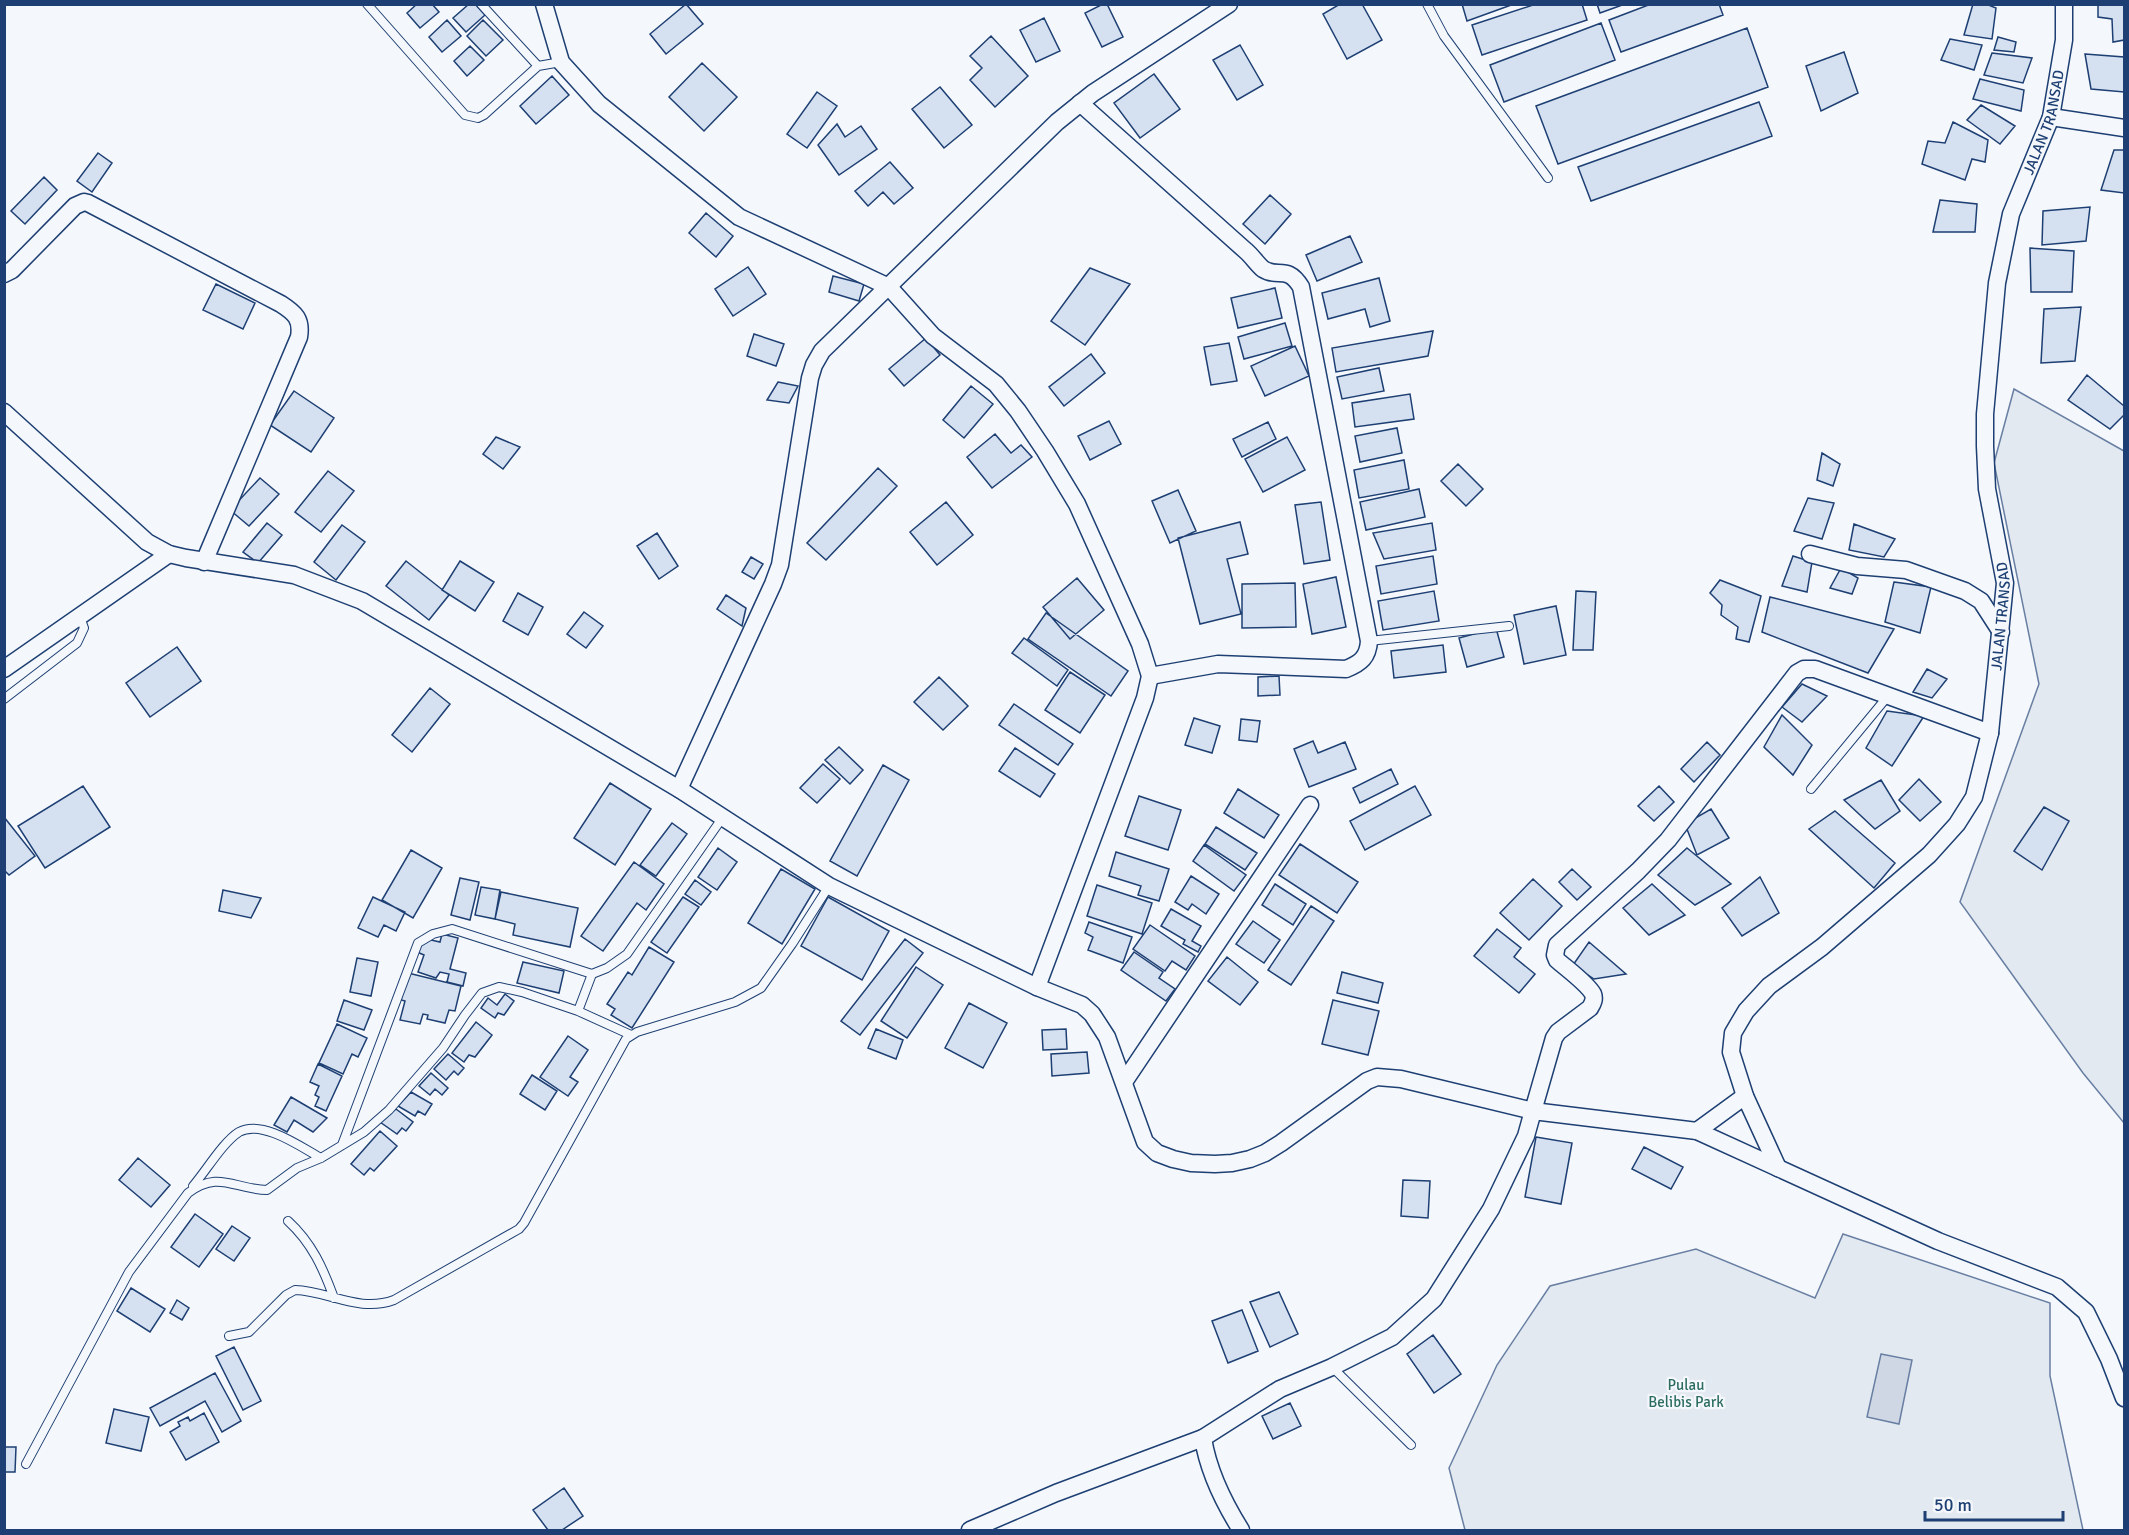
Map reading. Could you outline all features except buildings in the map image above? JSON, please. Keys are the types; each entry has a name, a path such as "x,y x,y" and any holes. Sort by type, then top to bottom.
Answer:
{"street":[{"path":"544,4 561,62 599,104 739,217 888,287 933,336 996,384 1046,451 1077,504 1140,644 1150,676 1145,698 1037,987"},
{"path":"679,789 774,584 780,565 810,378 822,351 1057,122 1080,103 1229,4"},
{"name":"JALAN TRANSAD","path":"1778,1168 1745,1096 1731,1052 1733,1033 1746,1011 1769,986 1822,947 1929,855 1957,824 1974,797 1990,733 2005,583 1987,489 1985,446 1985,414 1997,283 2011,214 2051,117 2064,40 2064,4"},
{"path":"1080,103 1246,250 1264,269 1289,273 1301,286 1369,641 1364,659 1347,669 1218,664 1150,676"},
{"path":"2051,117 2124,128"},
{"path":"4,274 12,270 75,206 84,202 294,312 298,318 299,337 204,562"},
{"path":"4,412 147,542 170,554 204,562 294,575 362,601 679,789 829,886 1037,987 1082,1005 1092,1014 1107,1037 1145,1142 1157,1153 1173,1159 1207,1164 1233,1163 1265,1153 1362,1084 1377,1077 1401,1079 1533,1111 1698,1131 1938,1241 2057,1287 2086,1312 2109,1359 2124,1398"},
{"path":"4,669 170,554"},
{"path":"1810,554 1857,566 1906,570 1965,591 1981,601 2001,632"},
{"path":"970,1530 1056,1493 1203,1438 1280,1389 1332,1367 1392,1337 1434,1299 1491,1209 1526,1136 1554,1038 1593,1003 1594,998 1589,989 1557,960 1555,955 1557,945 1638,871 1668,840 1797,673 1804,669 1815,669 1990,733"},
{"path":"1124,1082 1310,806"},
{"path":"1698,1131 1745,1096"},
{"path":"1203,1438 1206,1455 1230,1513 1241,1530"}],"lane":[{"path":"367,4 465,115 478,118 484,115 538,66 561,62"},
{"path":"482,4 538,66"},
{"path":"1427,4 1444,36 1548,178"},
{"path":"4,699 77,643 84,628 80,617"},
{"path":"1369,641 1509,626"},
{"path":"1810,789 1888,696"},
{"path":"342,1145 418,943 433,933 452,929 592,974 607,968 627,954 723,818"},
{"path":"229,1336 249,1332 286,1295 294,1290 358,1304 383,1304 394,1300 519,1229 622,1045 632,1035 735,1002 761,988 829,886"},
{"path":"578,1011 592,974"},
{"path":"188,1193 199,1185 212,1181 267,1190 297,1168 321,1158 364,1132 389,1110 443,1048 482,993 500,987 508,988 550,1000 632,1035"},
{"path":"26,1464 129,1272 229,1141 240,1132 259,1128 277,1134 321,1158"},
{"path":"288,1221 311,1246 325,1273 334,1298"},
{"path":"1332,1367 1411,1446"}],"green space":[{"path":"2014,389 2124,451 2124,1123 2083,1073 1960,902 2039,684 1994,463"},
{"name":"Pulau Belibis Park","path":"1843,1234 2050,1303 2050,1376 2083,1530 1465,1530 1449,1468 1497,1365 1550,1286 1696,1249 1815,1298"}],"shaded area":[{"path":"1881,1354 1912,1360 1899,1424 1867,1417"}]}
